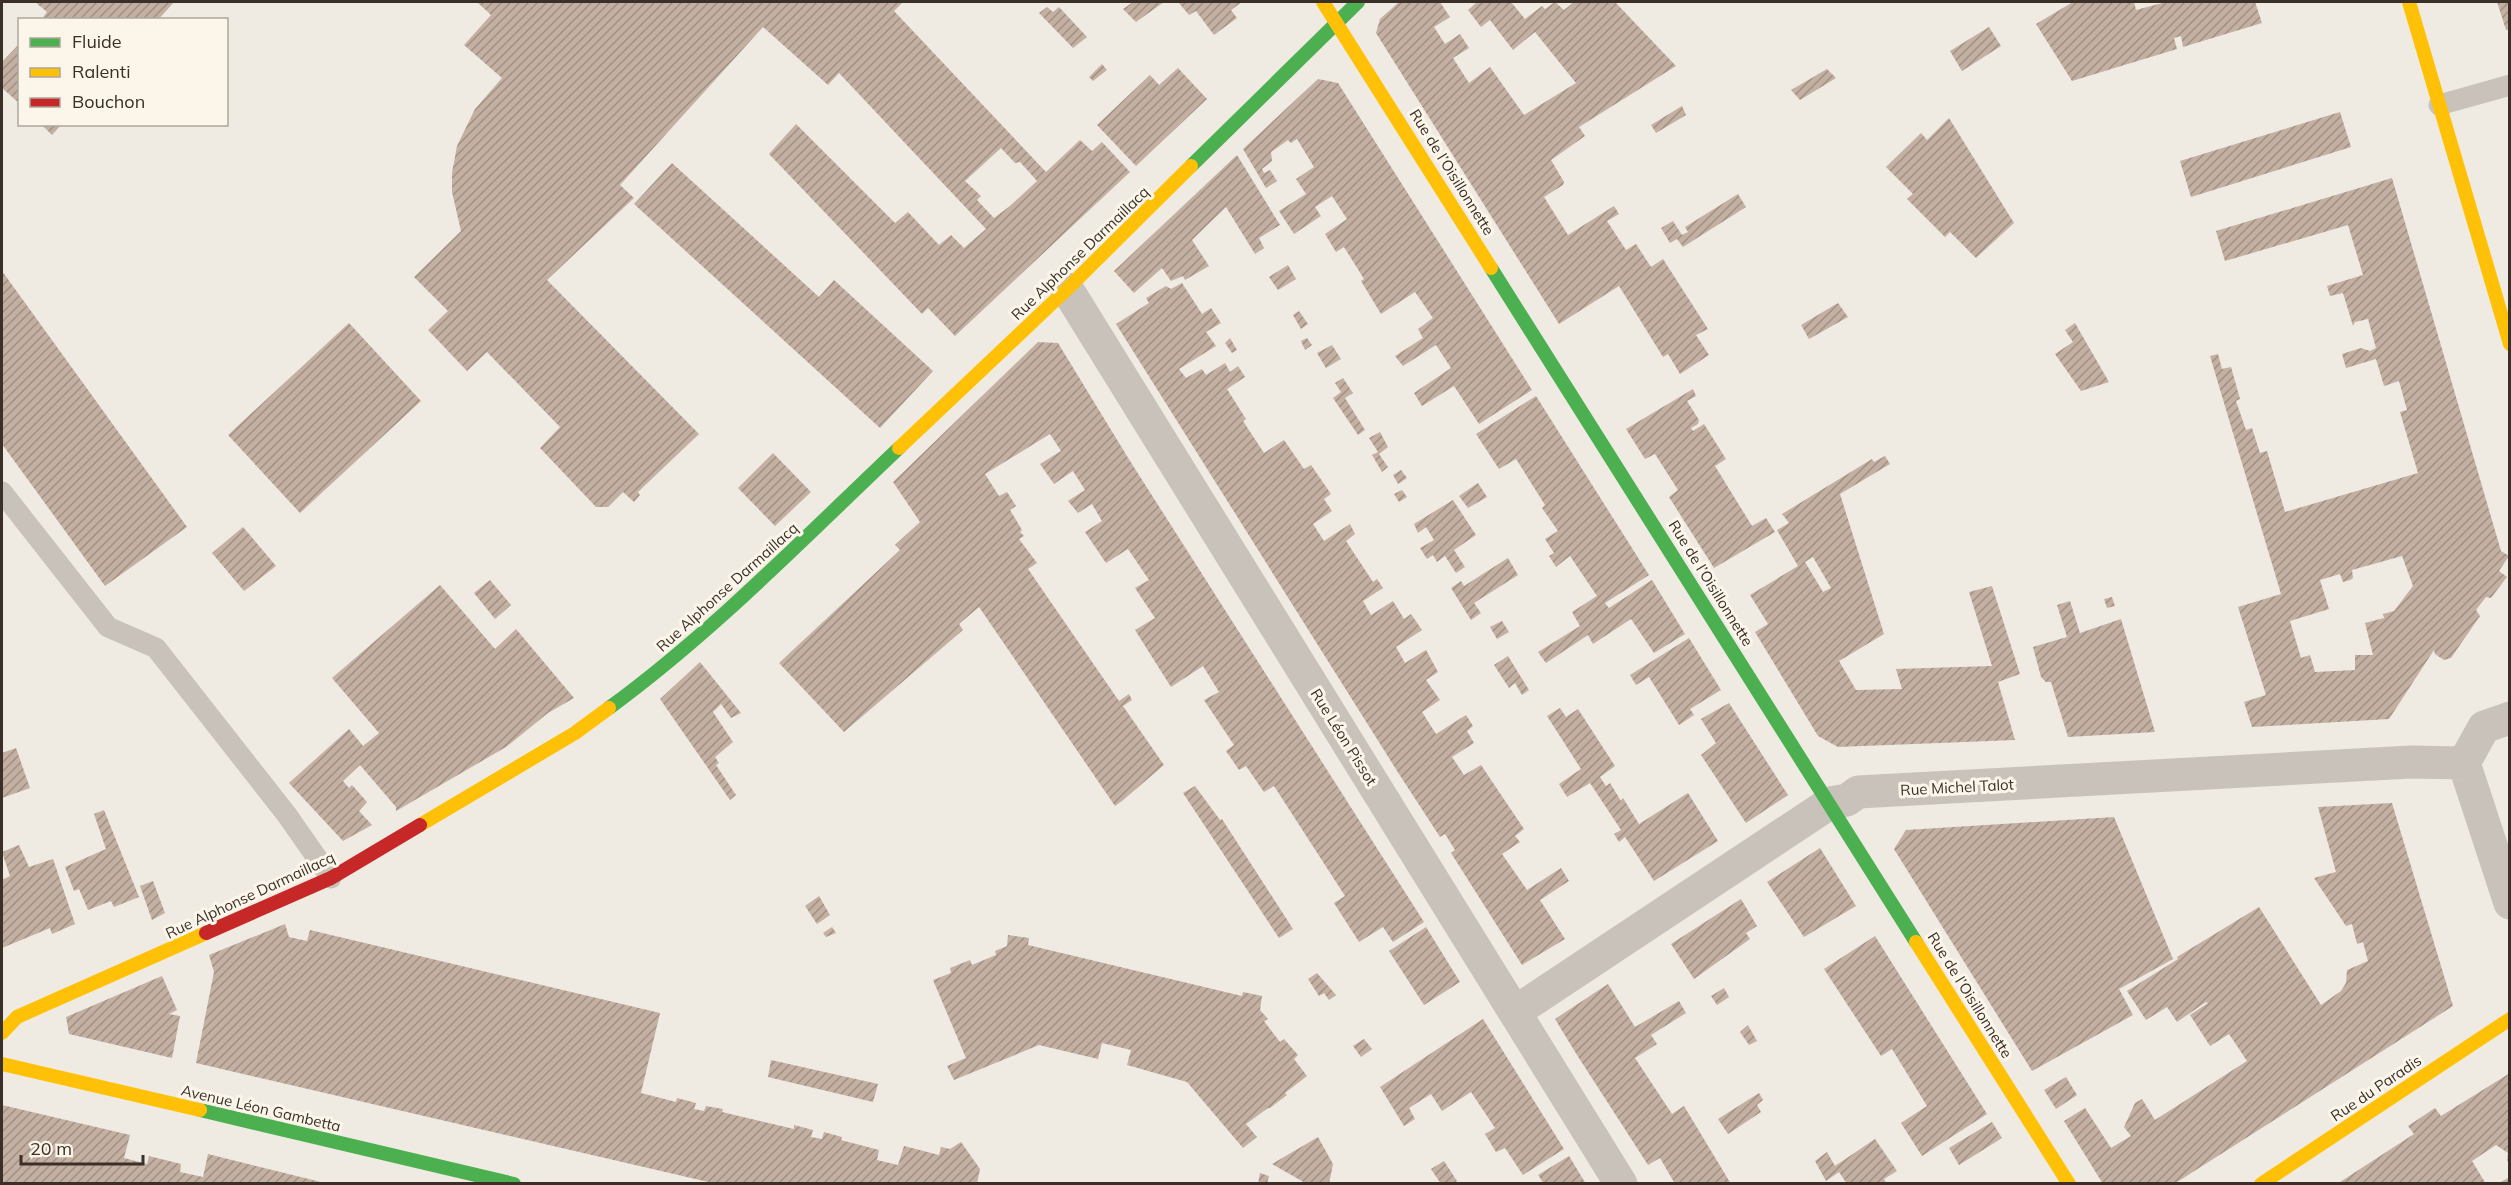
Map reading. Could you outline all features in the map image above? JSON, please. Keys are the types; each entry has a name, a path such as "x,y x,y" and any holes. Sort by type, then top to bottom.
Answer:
{"street":[{"name":"Rue de l’Oisillonnette","path":"1323,2 1339,23 2070,1184"},
{"name":"Rue Alphonse Darmaillacq","path":"2,1033 17,1017 331,878 575,733 650,678 719,619 1067,289 1358,2"},
{"path":"2409,2 2510,344"},
{"name":"Rue Léon Pissot","path":"1067,289 1622,1184"},
{"path":"2510,718 2484,727 2464,763 2510,903"},
{"name":"Rue Michel Talot","path":"1515,1012 1830,803 1847,800 1858,792 2411,762 2464,763"},
{"name":"Rue du Paradis","path":"2266,1182 2510,1019"},
{"name":"Avenue Léon Gambetta","path":"2,1064 514,1184"}],"lane":[{"path":"2439,105 2510,85"},
{"path":"2,492 108,627 156,648 287,815 331,878"}],"building":[{"path":"35,2 174,2 160,18 42,18 47,12"},
{"path":"477,2 903,2 894,11 1046,172 1080,140 1092,151 1102,142 1130,172 955,336 928,308 922,314 769,154 796,124 895,223 908,212 939,245 951,235 964,248 986,229 839,73 828,85 763,27 620,185 634,198 547,280 699,434 638,492 640,495 634,502 623,492 608,507 596,507 540,448 560,427 487,352 467,371 428,330 448,311 414,277 461,231 452,192 452,173 457,146 475,109 502,78 464,45 491,15","holes":["1001,148 1015,163 1020,162 1037,181 994,218 977,200 981,196 965,181"]},
{"path":"1133,2 1164,2 1136,22 1123,9"},
{"path":"1178,2 1242,2 1231,10 1237,18 1214,35 1196,11 1189,15"},
{"path":"1399,2 1440,2 1450,17 1434,27 1445,44 1460,34 1469,48 1453,58 1469,83 1490,67 1524,115 1576,83 1535,32 1513,50 1490,20 1481,27 1468,10 1475,2 1511,2 1525,19 1542,6 1545,9 1555,2 1564,10 1574,2 1615,2 1676,66 1579,127 1585,136 1551,160 1564,182 1563,185 1544,197 1568,235 1614,206 1619,214 1607,221 1626,250 1636,244 1651,267 1663,259 1708,329 1696,335 1709,355 1680,374 1668,354 1663,357 1619,286 1559,324 1376,33 1380,19"},
{"path":"2073,2 2134,2 2136,10 2166,2 2255,2 2262,23 2183,47 2181,36 2174,38 2177,49 2072,81 2036,24"},
{"path":"2497,2 2510,2 2510,29 2506,30"},
{"path":"1047,7 1053,12 1059,7 1087,37 1073,48 1039,13"},
{"path":"1989,27 2001,46 1962,71 1950,51"},
{"path":"18,45 18,102 2,88 2,62"},
{"path":"1102,64 1107,70 1093,81 1089,77"},
{"path":"1178,68 1207,99 1136,166 1097,125 1150,75 1159,85"},
{"path":"1827,69 1836,78 1800,100 1791,90"},
{"path":"1318,79 1338,83 1532,390 1479,424 1454,386 1422,406 1414,393 1451,368 1436,345 1403,366 1395,356 1423,338 1418,329 1433,318 1415,292 1381,314 1361,281 1364,279 1344,247 1336,252 1325,234 1347,219 1332,196 1315,207 1321,216 1294,234 1279,211 1306,194 1296,179 1314,167 1297,139 1291,143 1288,140 1271,152 1272,161 1262,169 1264,173 1270,170 1277,181 1266,188 1243,149"},
{"path":"1682,106 1686,115 1656,133 1651,125"},
{"path":"2340,112 2351,147 2191,197 2180,161"},
{"path":"1949,118 2014,223 1976,258 1950,232 1945,237 1907,199 1913,194 1886,167 1921,133 1927,140"},
{"path":"43,126 60,126 52,135"},
{"path":"1237,155 1280,225 1259,238 1264,248 1255,254 1226,207 1192,240 1209,266 1185,280 1183,276 1171,281 1162,268 1134,293 1114,271"},
{"path":"672,163 819,297 834,280 933,371 880,428 634,204"},
{"path":"2392,178 2501,551 2509,556 2499,571 2507,577 2491,598 2486,597 2476,610 2480,616 2451,658 2444,660 2435,654 2434,650 2389,719 2252,727 2244,702 2266,695 2238,607 2281,594 2210,356 2218,354 2222,369 2231,367 2240,399 2236,401 2246,430 2252,428 2260,453 2267,451 2285,512 2418,473 2400,412 2407,410 2399,381 2384,386 2376,359 2346,368 2342,354 2361,348 2370,351 2376,348 2368,319 2355,322 2353,326 2343,293 2330,296 2327,286 2363,275 2348,225 2225,261 2216,231","holes":["2402,556 2413,586 2394,611 2383,614 2384,618 2365,623 2373,655 2355,655 2355,670 2315,672 2310,655 2301,658 2290,621 2329,609 2320,580 2340,574 2343,582 2350,580 2353,578 2352,570"]},
{"path":"1738,194 1746,207 1683,247 1677,239 1670,243 1661,228 1673,221 1682,235 1688,232 1685,227"},
{"path":"1288,265 1296,279 1278,290 1269,277"},
{"path":"2,271 187,527 105,586 2,444"},
{"path":"1182,283 1202,314 1211,308 1221,323 1206,332 1216,346 1179,369 1186,378 1202,369 1206,375 1225,363 1230,372 1238,366 1245,377 1227,389 1246,419 1243,421 1264,453 1284,440 1304,469 1311,465 1331,494 1324,499 1332,511 1313,524 1324,541 1350,524 1355,534 1346,541 1373,582 1377,579 1383,588 1363,601 1371,615 1393,601 1404,619 1411,614 1422,630 1396,647 1405,663 1426,650 1438,672 1426,680 1440,700 1422,712 1436,734 1466,715 1473,726 1467,731 1474,743 1452,757 1464,775 1481,765 1524,829 1515,836 1520,842 1502,854 1527,890 1561,868 1569,881 1540,900 1565,939 1522,965 1451,853 1455,850 1445,834 1440,837 1399,774 1116,324 1149,303 1146,298 1166,286 1171,289"},
{"path":"1838,303 1848,317 1809,339 1801,325"},
{"path":"1299,311 1308,324 1301,329 1293,315"},
{"path":"349,323 421,401 300,513 228,435"},
{"path":"2075,323 2109,382 2081,391 2055,354 2073,342 2065,330"},
{"path":"1230,338 1237,350 1232,353 1225,343"},
{"path":"1307,338 1312,345 1305,350 1301,341"},
{"path":"1038,342 1058,343 1130,461 1424,922 1393,942 1383,927 1359,942 1334,903 1345,896 1274,786 1264,792 1246,766 1239,770 1226,751 1234,745 1204,700 1219,692 1203,666 1171,687 1135,630 1155,618 1135,588 1149,580 1128,549 1106,563 1085,532 1102,521 1092,504 1078,513 1068,501 1085,490 1073,471 1054,484 1040,464 1061,451 1050,434 985,474 999,496 1007,492 1016,506 1010,510 1024,536 1019,539 1037,563 1028,569 1119,701 1129,694 1132,700 1123,706 1164,765 1122,801 1115,806 979,607 959,624 963,630 844,732 779,663 900,550 895,545 920,522 893,482"},
{"path":"1332,345 1341,359 1326,368 1317,353"},
{"path":"1343,378 1353,393 1345,398 1365,430 1358,435 1333,398 1341,392 1335,383"},
{"path":"1693,389 1696,396 1687,401 1699,420 1698,424 1691,428 1693,431 1704,424 1726,459 1715,466 1752,526 1766,518 1775,532 1714,568 1669,497 1678,490 1655,454 1645,459 1626,429"},
{"path":"1536,396 1649,575 1605,603 1609,608 1652,580 1685,634 1654,653 1631,619 1593,644 1588,635 1546,663 1538,652 1580,626 1572,612 1597,596 1570,556 1556,567 1549,556 1554,553 1545,539 1558,531 1542,508 1545,505 1516,459 1499,469 1476,434"},
{"path":"1380,432 1388,447 1379,454 1388,467 1382,472 1372,455 1378,452 1369,438"},
{"path":"773,453 811,492 775,526 738,488"},
{"path":"1885,456 1890,464 1840,494 1884,634 1839,661 1856,690 1902,689 1896,669 1992,666 1969,592 1992,586 2020,674 1998,682 2015,740 1838,747 1818,736 1755,632 1768,624 1750,595 1798,566 1777,530 1789,523 1782,514 1872,459 1874,462","holes":["1813,557 1831,588 1823,592 1805,562"]},
{"path":"1401,470 1407,478 1398,484 1393,475"},
{"path":"1478,483 1487,497 1468,508 1459,496"},
{"path":"1402,490 1407,497 1399,502 1394,494"},
{"path":"1453,500 1476,535 1454,550 1465,567 1456,573 1445,556 1437,562 1433,555 1427,559 1420,548 1434,540 1426,527 1418,533 1414,524"},
{"path":"243,527 276,566 244,591 212,553"},
{"path":"1508,558 1518,575 1474,603 1481,613 1471,620 1451,588 1461,581 1464,586"},
{"path":"490,580 511,605 495,619 474,593"},
{"path":"440,585 495,649 516,629 574,698 548,713 506,747 396,811 396,807 360,765 343,781 349,788 352,785 367,802 359,811 372,825 343,841 289,783 349,729 363,746 379,733 332,678"},
{"path":"2112,597 2115,606 2107,608 2104,599"},
{"path":"2070,601 2080,633 2121,619 2155,732 2068,737 2051,682 2046,682 2041,677 2033,647 2067,637 2057,605"},
{"path":"1502,621 1509,632 1497,639 1490,627"},
{"path":"1689,638 1721,690 1690,709 1694,715 1679,725 1649,677 1636,685 1630,675"},
{"path":"1508,656 1529,690 1522,695 1515,683 1509,688 1494,665"},
{"path":"700,662 741,713 731,718 721,704 713,712 733,742 715,757 719,763 716,765 736,795 730,800 660,699"},
{"path":"1729,703 1788,795 1746,823 1701,755 1716,743 1701,719"},
{"path":"1560,708 1566,717 1578,709 1615,766 1600,777 1606,786 1610,783 1621,801 1623,798 1639,824 1688,793 1718,841 1654,881 1625,837 1619,842 1614,834 1621,830 1590,783 1567,797 1559,784 1581,769 1547,716"},
{"path":"16,748 30,788 2,798 2,753"},
{"path":"1195,786 1220,820 1222,819 1293,929 1279,938 1183,793"},
{"path":"2392,803 2453,1006 2174,1184 2103,1184 2064,1121 2085,1108 2111,1148 2131,1136 2124,1127 2135,1103 2142,1099 2155,1120 2247,1061 2229,1034 2210,1046 2190,1015 2208,1003 2206,1002 2177,1022 2167,1007 2146,1020 2127,991 2178,959 2177,957 2259,907 2321,1005 2341,991 2346,983 2347,970 2368,961 2363,942 2357,944 2352,924 2346,926 2314,878 2336,872 2318,807"},
{"path":"104,810 139,897 114,907 111,901 88,910 79,889 74,891 65,867 106,849 94,814"},
{"path":"2114,817 2173,959 2119,989 2133,1015 2032,1071 1894,849 1906,830"},
{"path":"19,845 29,867 53,859 75,924 52,934 50,928 2,948 2,880 10,876 2,852"},
{"path":"1820,848 1856,906 1804,937 1767,882"},
{"path":"153,881 165,913 152,920 140,886"},
{"path":"819,896 830,915 817,924 805,906"},
{"path":"1741,899 1757,926 1746,933 1750,939 1694,979 1671,944"},
{"path":"285,924 289,937 307,941 310,930 660,1013 641,1093 676,1102 677,1098 696,1103 694,1109 704,1111 706,1106 794,1129 794,1125 813,1130 811,1137 822,1139 824,1132 842,1137 841,1140 879,1150 877,1160 898,1165 904,1146 939,1155 941,1147 950,1149 961,1142 980,1169 977,1184 717,1184 196,1063 214,972 209,955"},
{"path":"832,927 836,933 826,937 823,933"},
{"path":"1426,927 1460,982 1424,1005 1389,951"},
{"path":"1008,935 1029,938 1028,945 1242,996 1243,992 1262,996 1260,1010 1268,1019 1264,1021 1280,1042 1284,1039 1298,1055 1294,1059 1307,1076 1285,1093 1287,1095 1246,1124 1257,1137 1243,1148 1187,1082 1127,1065 1131,1050 1102,1043 1098,1059 1039,1045 954,1080 947,1066 966,1058 933,980 951,973 950,968 970,960 972,965 996,955 995,951 1007,946"},
{"path":"1875,936 1987,1114 1922,1156 1901,1123 1927,1106 1892,1049 1881,1056 1824,969"},
{"path":"1317,973 1336,995 1329,1000 1324,993 1319,996 1308,979"},
{"path":"162,976 177,1010 169,1014 180,1016 172,1058 69,1034 66,1017"},
{"path":"1608,984 1635,1027 1679,1001 1686,1013 1651,1035 1657,1044 1635,1058 1672,1114 1684,1106 1731,1184 1675,1184 1660,1158 1648,1165 1577,1055 1555,1019"},
{"path":"1724,988 1729,997 1717,1005 1711,996"},
{"path":"1483,1019 1564,1149 1523,1175 1505,1148 1496,1152 1485,1134 1495,1128 1471,1092 1442,1111 1431,1094 1409,1108 1415,1119 1404,1126 1380,1087"},
{"path":"1748,1025 1757,1041 1749,1045 1740,1032"},
{"path":"1364,1039 1372,1049 1361,1057 1353,1046"},
{"path":"771,1060 878,1084 873,1102 768,1077"},
{"path":"2510,1073 2510,1162 2507,1161 2508,1153 2496,1145 2472,1161 2486,1184 2337,1184 2414,1134 2408,1126 2435,1108 2441,1116"},
{"path":"2066,1077 2077,1095 2056,1109 2044,1090"},
{"path":"1759,1093 1763,1100 1757,1105 1761,1112 1728,1134 1718,1119"},
{"path":"2,1105 130,1135 124,1158 147,1164 149,1156 181,1164 180,1172 203,1177 208,1154 329,1184 2,1184"},
{"path":"1992,1122 2002,1138 1959,1165 1949,1148"},
{"path":"1318,1137 1333,1164 1329,1184 1307,1184 1272,1164"},
{"path":"1875,1139 1897,1171 1884,1179 1887,1184 1847,1184 1839,1172 1826,1181 1815,1161 1827,1152 1835,1166"},
{"path":"1569,1156 1586,1184 1544,1184 1538,1175"},
{"path":"1444,1161 1457,1181 1454,1184 1441,1184 1431,1169"},
{"path":"1260,1173 1269,1176 1267,1184 1258,1184"},
{"path":"2510,1177 2510,1184 2497,1184"}],"traffic: fast":[{"path":"1191,166 1358,2"},
{"path":"1491,268 1916,942"},
{"path":"609,708 722,615 899,448"},
{"path":"200,1110 514,1184"}],"traffic: slow":[{"path":"1323,2 1491,268"},
{"path":"2409,2 2510,344"},
{"path":"899,448 1067,289 1191,166"},
{"path":"420,825 575,733 609,708"},
{"path":"2,1033 17,1017 206,933"},
{"path":"1916,942 2069,1184"},
{"path":"2261,1184 2510,1019"},
{"path":"2,1064 200,1110"}],"traffic: jam":[{"path":"206,933 331,878 420,825"}]}
